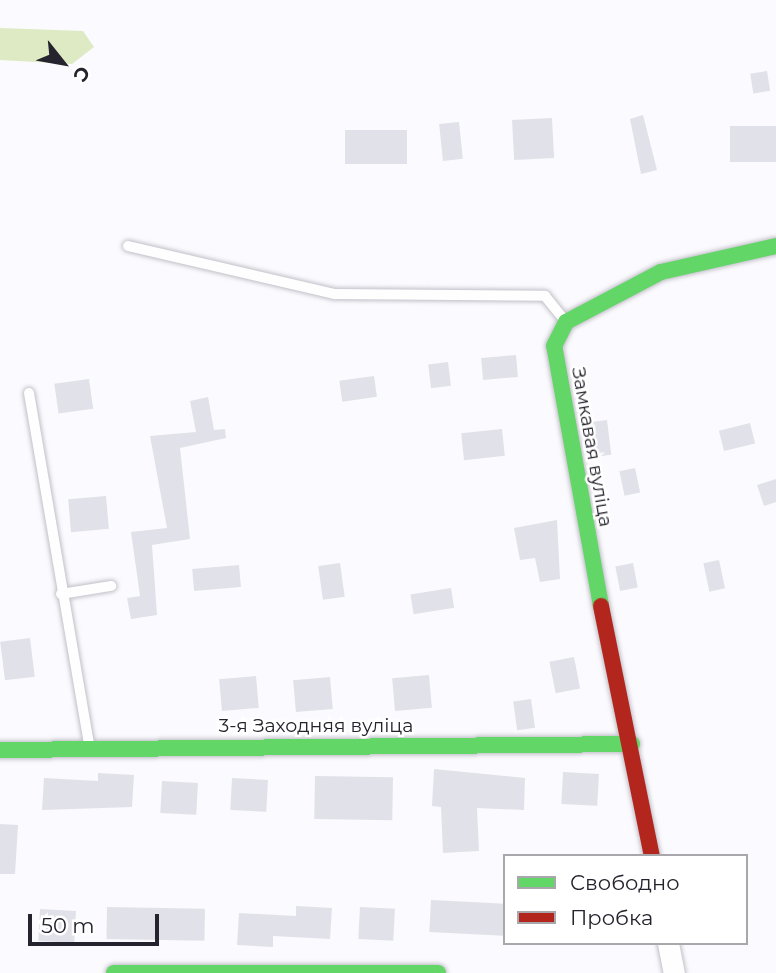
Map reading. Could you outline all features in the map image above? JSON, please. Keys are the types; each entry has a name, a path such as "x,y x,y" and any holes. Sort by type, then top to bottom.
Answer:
{"street":[{"path":"566,322 660,272 776,246"},
{"name":"Замкавая вуліца","path":"566,322 554,346 556,382 624,720 632,744 652,854"},
{"name":"3-я Заходняя вуліца","path":"0,750 632,744"},
{"path":"668,945 674,973"},
{"path":"114,973 438,973"}],"lane":[{"path":"128,246 334,294 545,296 566,322"},
{"path":"29,393 61,594 90,749"},
{"path":"61,594 111,586"}],"green space":[{"path":"0,28 83,31 94,47 72,64 0,60"}],"building":[{"path":"767,71 770,91 753,93 750,74"},
{"path":"643,115 657,170 641,174 630,119"},
{"path":"552,118 554,158 514,160 512,120"},
{"path":"459,122 463,159 443,161 439,124"},
{"path":"730,126 776,126 776,162 730,162"},
{"path":"345,130 407,130 407,164 345,164"},
{"path":"516,355 518,377 483,380 481,358"},
{"path":"448,362 451,386 431,388 428,364"},
{"path":"374,376 377,397 342,402 339,381"},
{"path":"89,379 93,409 59,414 54,384"},
{"path":"208,397 214,430 225,429 226,438 180,448 190,539 152,545 157,615 131,619 127,598 140,596 131,532 167,528 150,436 196,432 190,401"},
{"path":"607,420 611,455 591,457 587,422"},
{"path":"750,423 755,443 724,451 719,431"},
{"path":"502,429 505,456 464,460 461,433"},
{"path":"635,468 640,492 625,496 619,471"},
{"path":"776,479 776,502 764,506 757,485"},
{"path":"106,496 109,529 71,532 68,499"},
{"path":"557,520 560,579 540,582 535,558 520,560 514,528"},
{"path":"719,560 725,588 709,592 703,563"},
{"path":"340,563 345,597 323,600 318,566"},
{"path":"633,563 638,588 620,591 615,566"},
{"path":"239,565 241,587 194,591 192,569"},
{"path":"451,588 454,608 414,614 411,594"},
{"path":"30,638 35,677 5,680 0,642"},
{"path":"574,657 580,688 556,693 549,662"},
{"path":"429,675 432,708 395,711 392,678"},
{"path":"256,676 259,708 222,711 219,679"},
{"path":"330,677 333,709 296,712 293,680"},
{"path":"531,699 535,728 517,730 513,702"},
{"path":"434,769 525,778 524,810 477,808 479,851 443,853 441,807 432,806"},
{"path":"563,772 599,774 597,806 561,804"},
{"path":"98,773 134,775 132,807 42,810 44,778 98,781"},
{"path":"315,776 393,777 392,820 314,819"},
{"path":"232,778 268,780 266,812 230,810"},
{"path":"162,781 198,783 196,815 160,813"},
{"path":"0,824 18,825 15,874 0,874"},
{"path":"431,900 503,904 503,936 429,932"},
{"path":"296,906 332,908 330,939 273,936 273,947 237,945 239,913 296,916"},
{"path":"107,907 205,909 204,941 106,939"},
{"path":"360,907 395,909 393,941 358,939"},
{"path":"40,909 76,911 74,943 38,941"}],"traffic: fast":[{"path":"601,606 554,346 566,322 661,272 776,246"},
{"path":"0,750 632,744"},
{"path":"114,973 438,973"}],"traffic: jam":[{"path":"601,606 652,854"}]}
